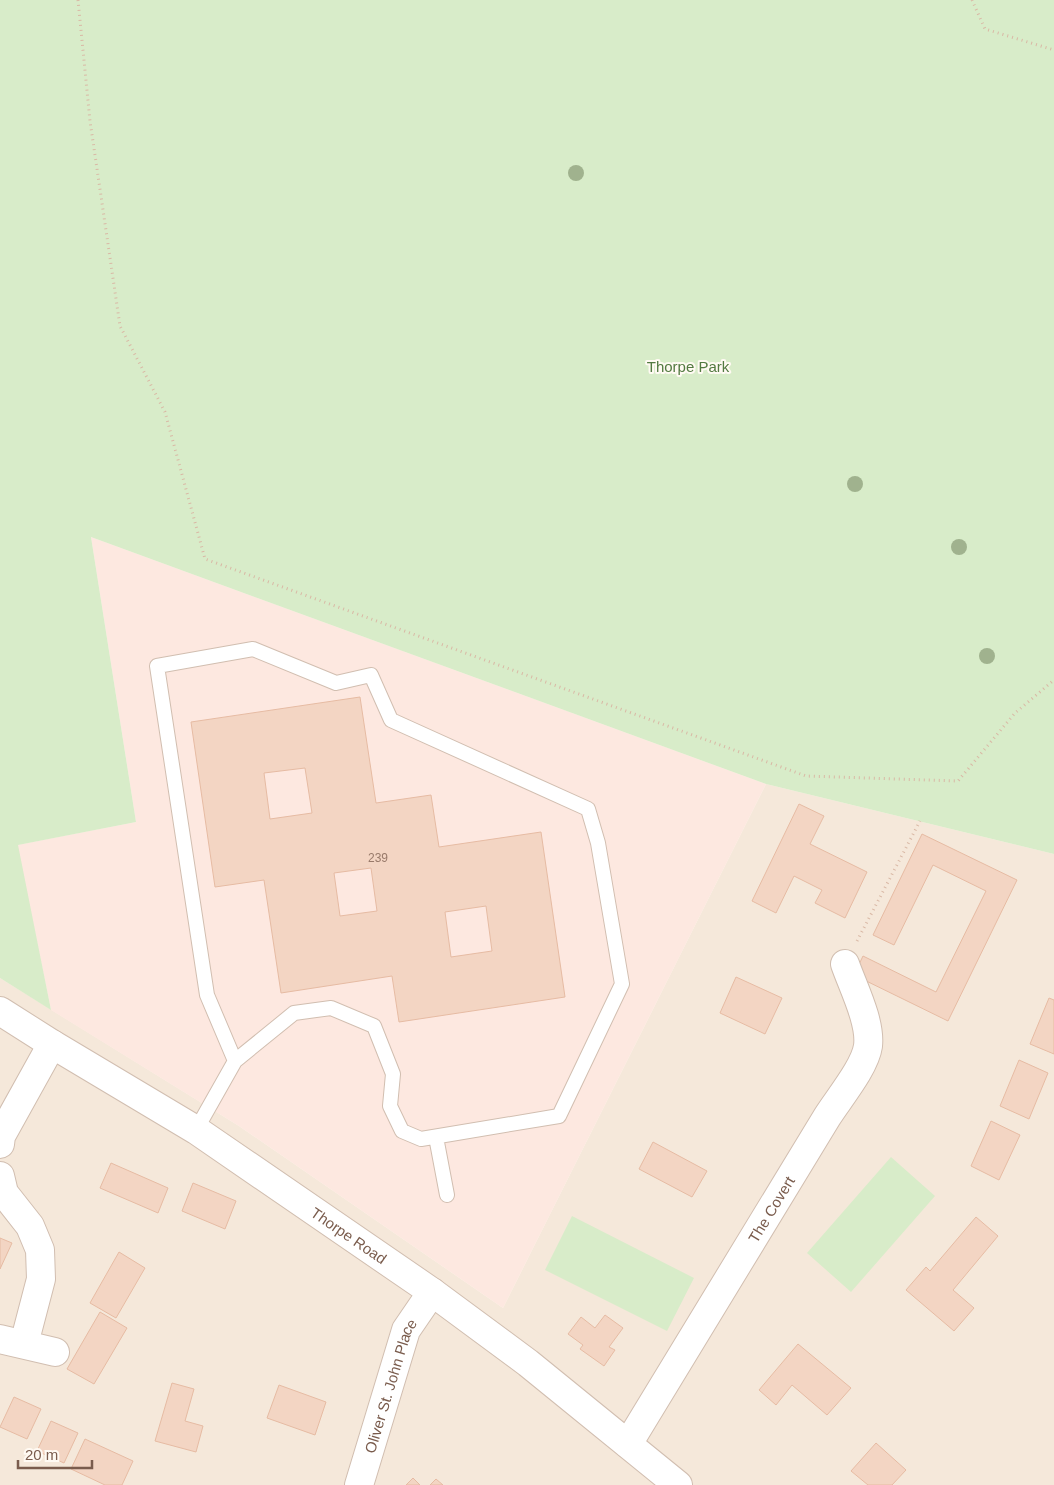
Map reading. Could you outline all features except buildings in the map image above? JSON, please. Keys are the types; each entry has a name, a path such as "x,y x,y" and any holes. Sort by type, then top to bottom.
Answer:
{"street":[{"name":"The Covert","path":"628,1444 822,1125 859,1068 868,1046 867,1026 845,964"},
{"name":"Thorpe Road","path":"0,1011 196,1130 432,1292 528,1363 678,1485"},
{"path":"0,1144 1,1136 52,1044"},
{"path":"0,1176 4,1193 30,1226 40,1250 41,1279 12,1341 55,1352"},
{"name":"Oliver St. John Place","path":"359,1485 406,1330 432,1292"}],"lane":[{"path":"196,1130 235,1061 294,1013 331,1008 374,1026 393,1074 390,1106 402,1131 421,1140 559,1116 622,984 598,843 588,809 391,720 370,675 336,683 253,648 157,666 207,996 235,1061"},
{"path":"436,1137 447,1196"}],"path":[{"path":"78,0 90,121 120,326 165,412 205,559 806,776 958,781 1015,713 1054,680"},
{"path":"972,0 985,29 1054,50"},
{"path":"845,964 920,821"}],"shaded area":[{"path":"91,537 766,784 503,1308 239,1126 51,1010 17,845 136,822"},
{"path":"766,784 1054,854 1054,1485 0,1485 0,978 239,1126 503,1308"}],"green space":[{"name":"Thorpe Park","path":"0,0 1054,0 1054,854 766,784 91,537 136,822 18,845 51,1010 0,978"},
{"path":"891,1157 935,1196 851,1292 807,1253"},
{"path":"572,1216 694,1278 667,1331 545,1270"}]}
